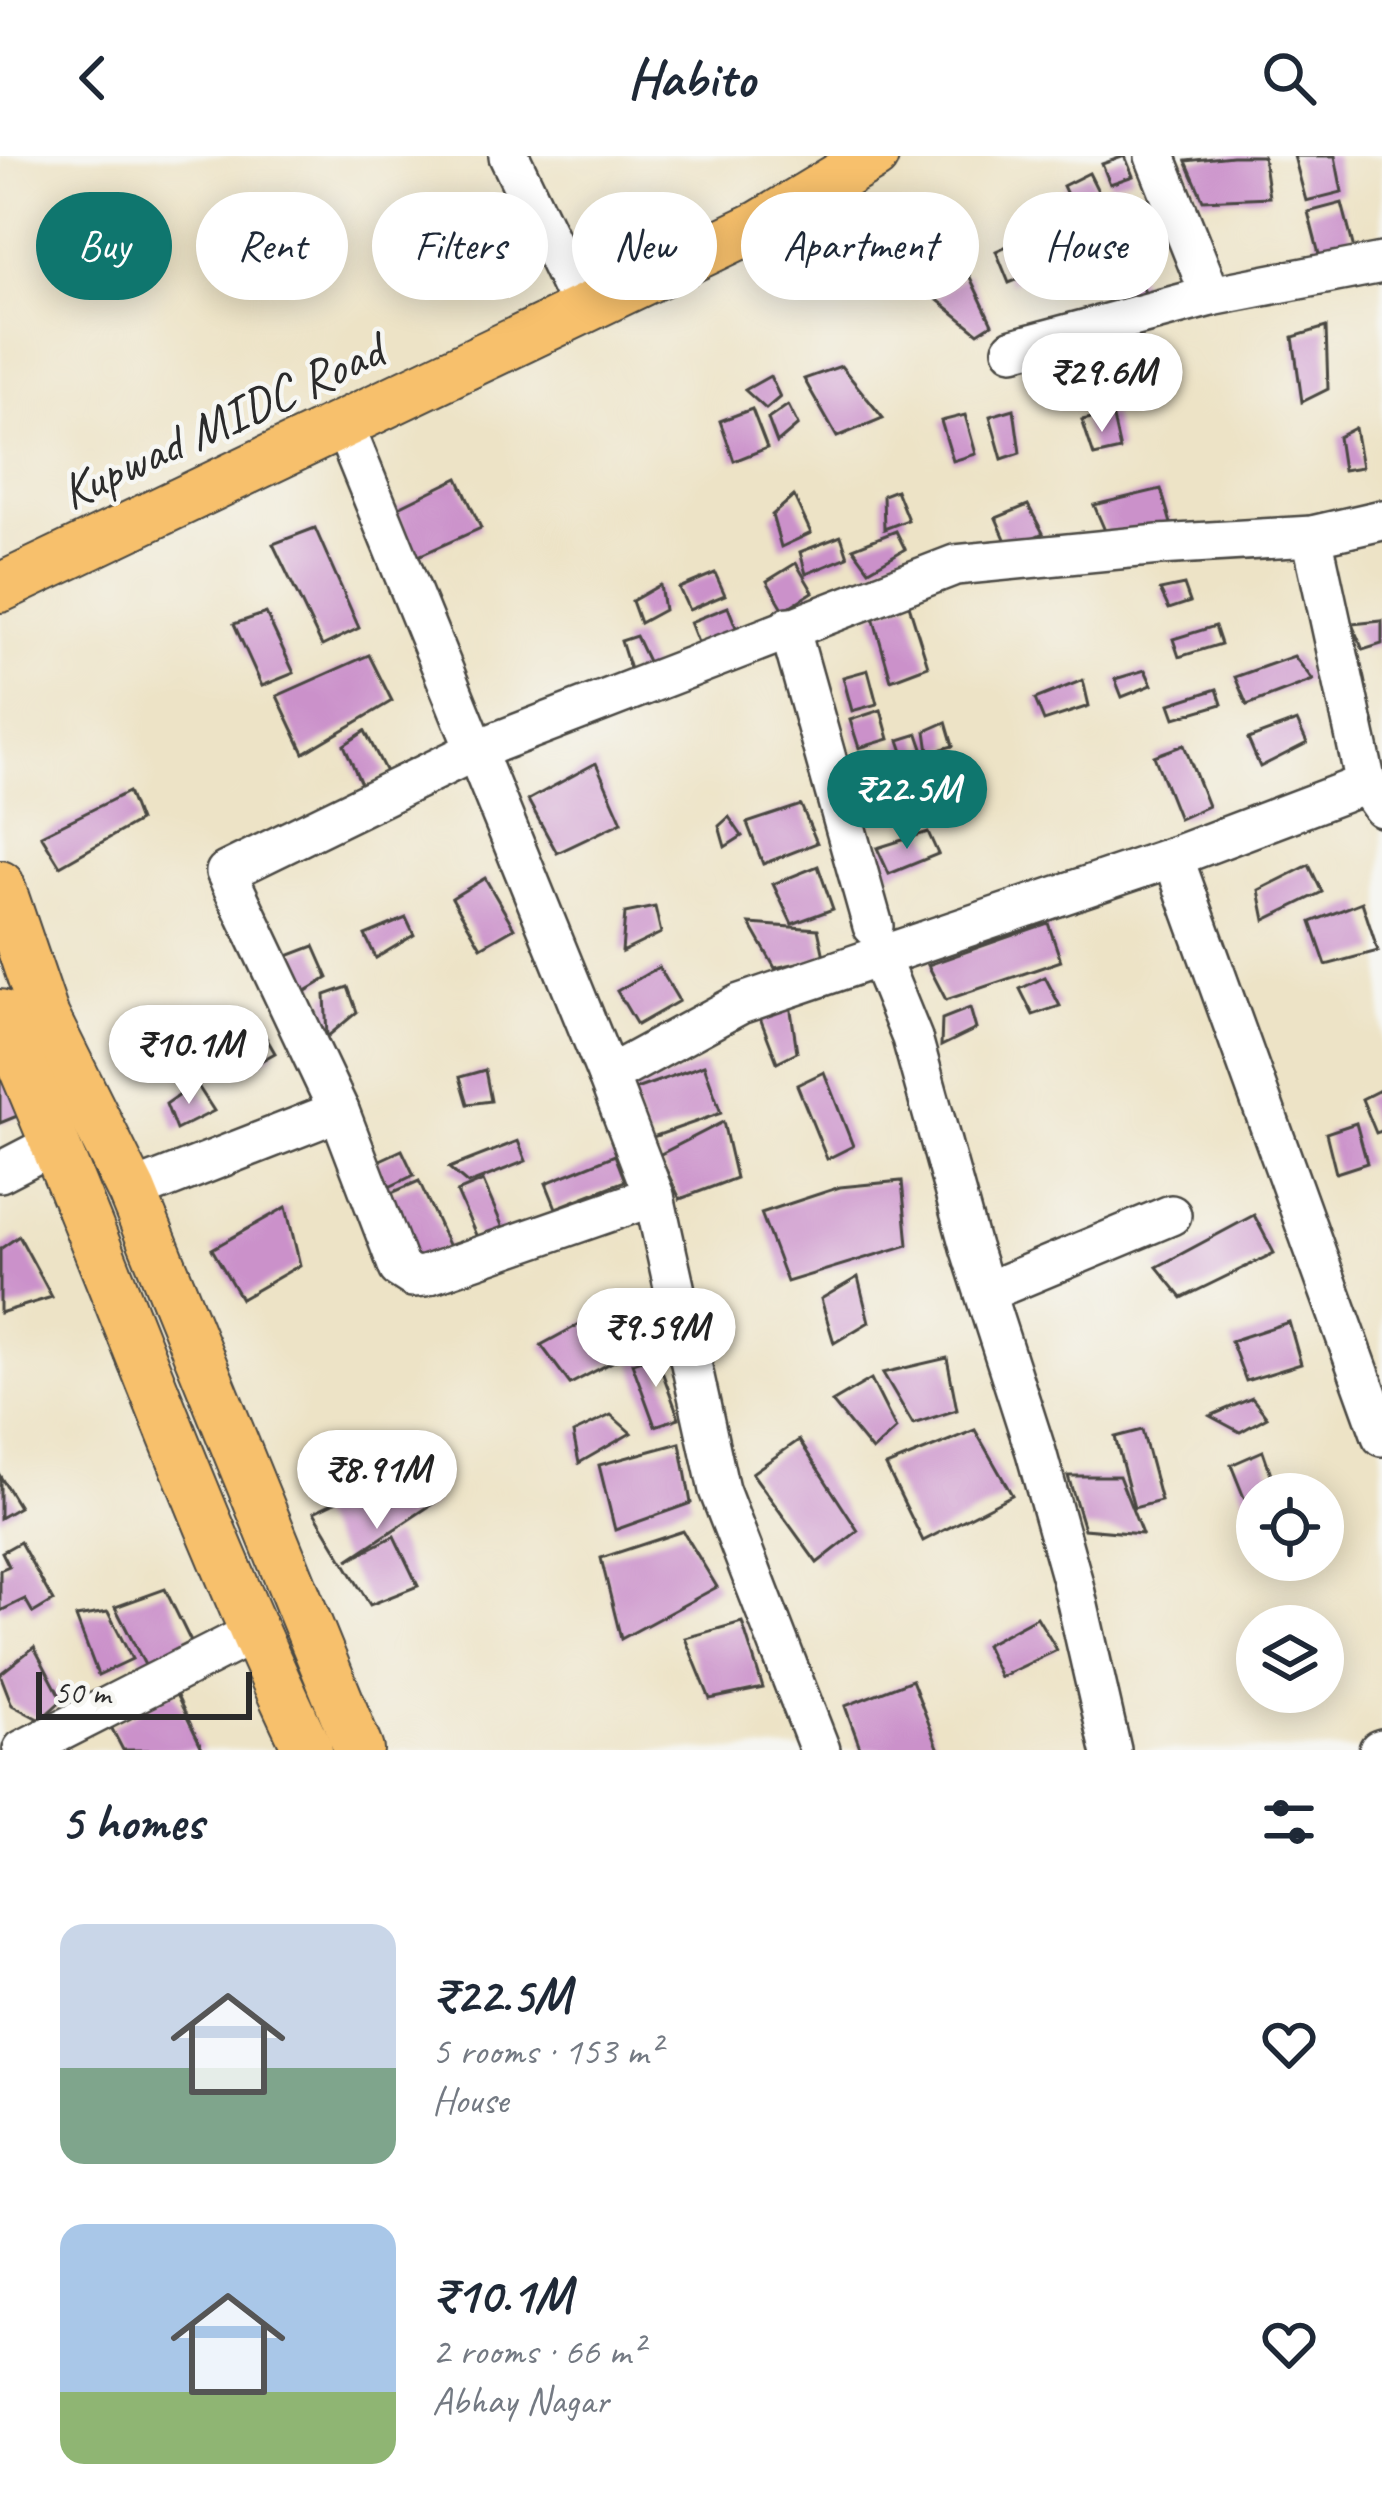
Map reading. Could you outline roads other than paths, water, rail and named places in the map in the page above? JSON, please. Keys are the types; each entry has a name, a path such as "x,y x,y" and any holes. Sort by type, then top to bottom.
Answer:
{"main road":[{"name":"Kupwad MIDC Road","path":"0,588 760,224 874,156"},
{"path":"0,885 45,1017 131,1192 359,1750"},
{"path":"0,1014 253,1634 308,1750"}],"street":[{"path":"509,156 583,311"},
{"path":"1155,156 1211,296"},
{"path":"1013,349 1211,296 1382,263"},
{"path":"344,426 654,1196 718,1490 820,1750"},
{"path":"654,1196 460,1265 412,1277 399,1268 339,1111 226,872 476,750 955,565 1159,544 1312,536 1382,520"},
{"path":"608,1076 740,1004 876,941 1374,796 1312,536"},
{"path":"789,627 876,941 912,1038 1060,1538 1111,1750"},
{"path":"1173,856 1382,1436"},
{"path":"131,1192 339,1111"},
{"path":"0,1172 56,1143"},
{"path":"986,1292 1171,1215"},
{"path":"23,1750 253,1634"}]}
